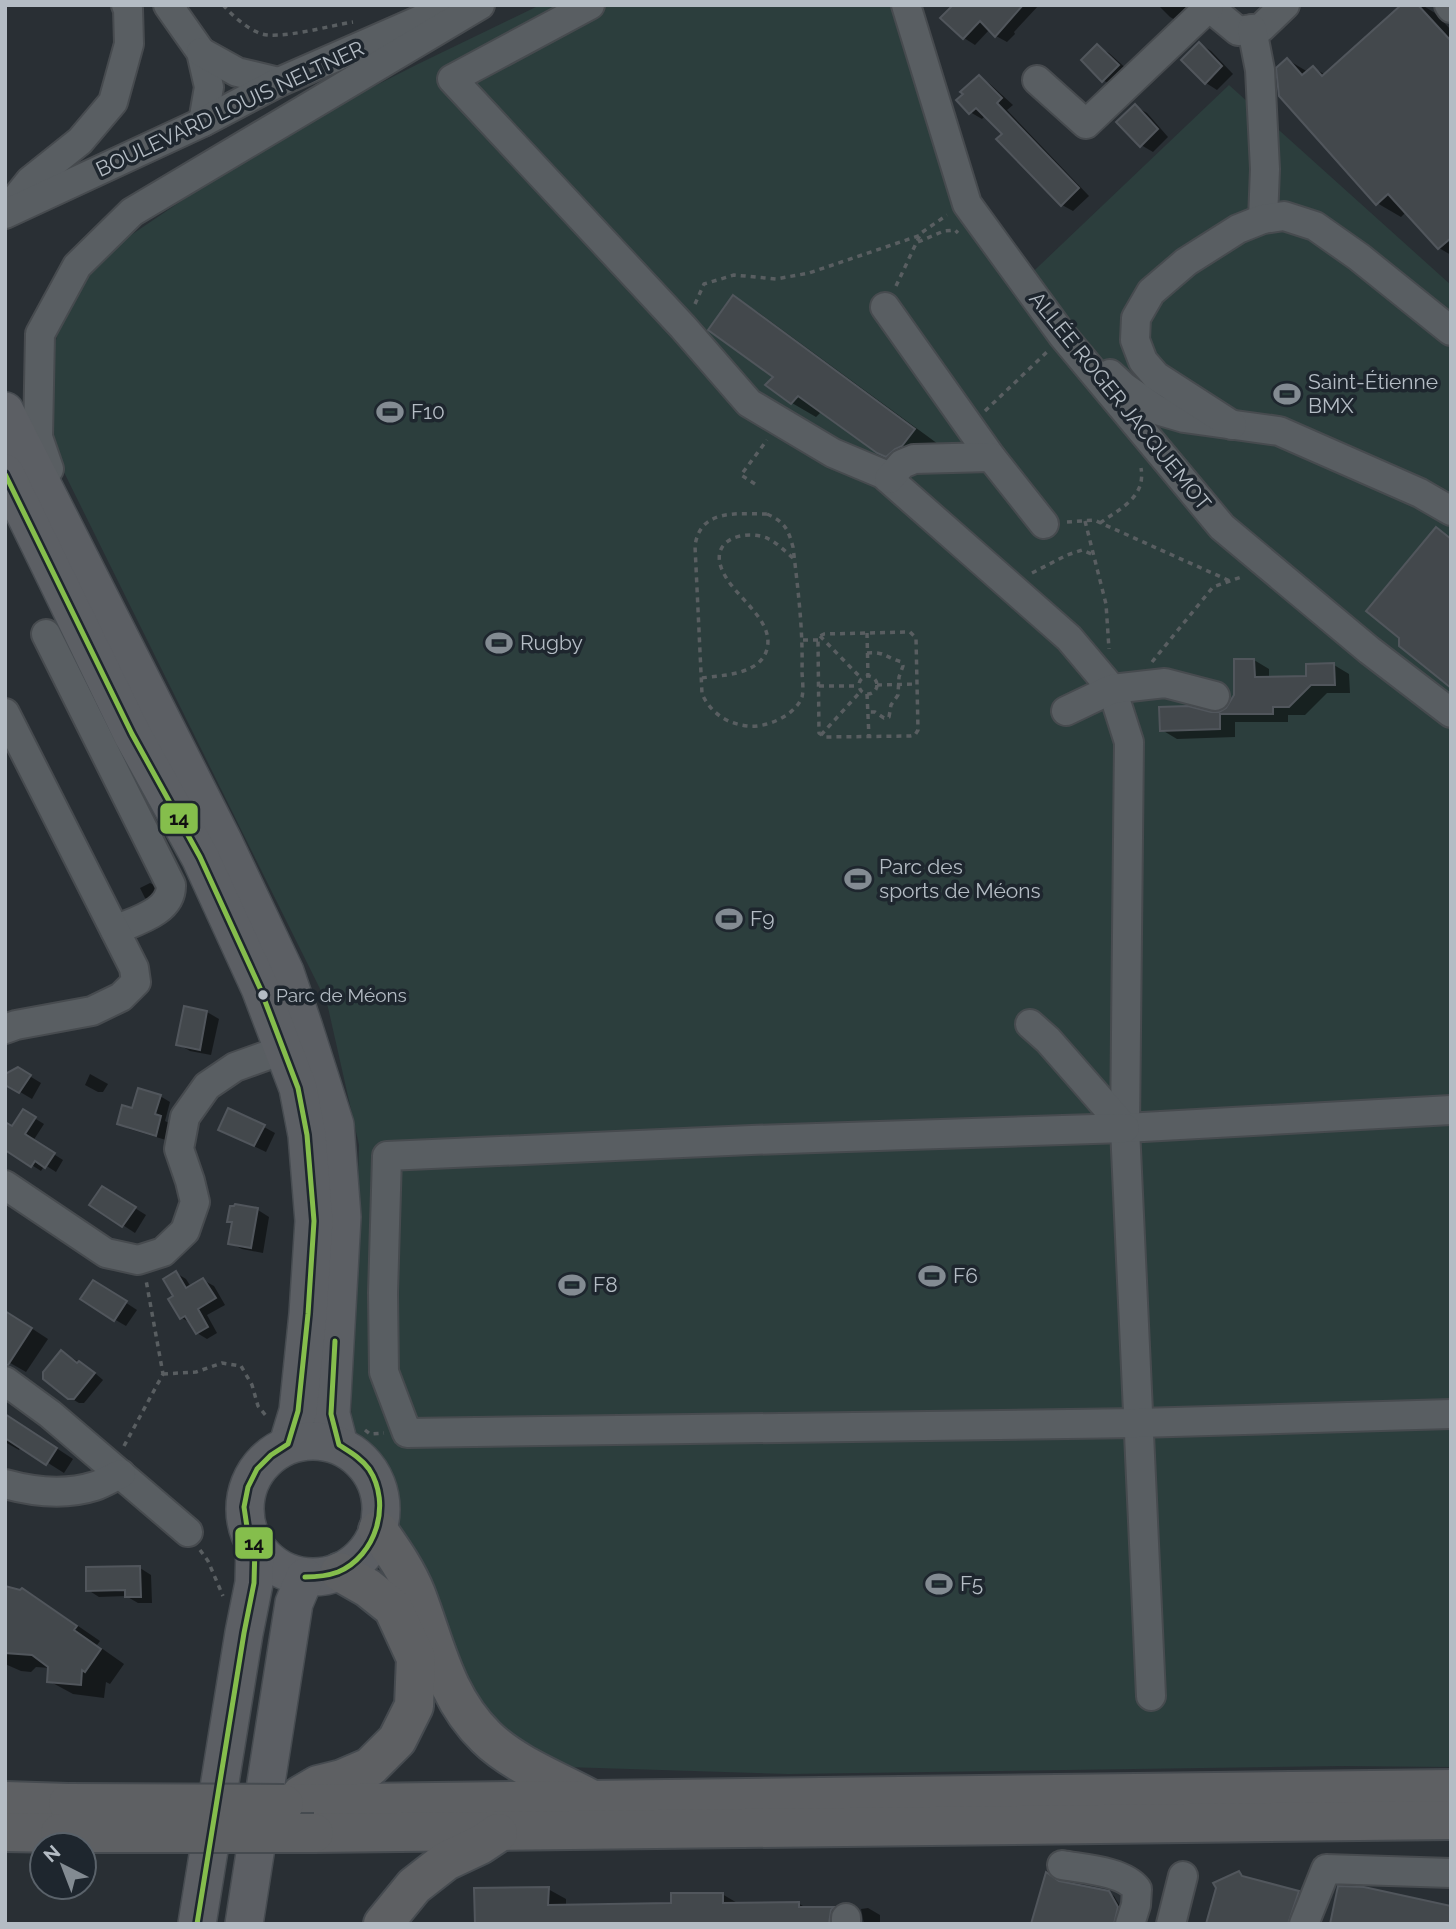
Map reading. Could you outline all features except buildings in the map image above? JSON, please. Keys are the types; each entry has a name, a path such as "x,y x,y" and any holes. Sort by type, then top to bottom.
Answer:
{"highway":[{"path":"378,1530 398,1559 415,1593 442,1671 458,1702 486,1738 516,1759 592,1800"},
{"path":"315,1805 370,1767 397,1740 414,1706 416,1658 393,1608 368,1588 323,1574"},
{"path":"5,1832 64,1818 315,1805 1451,1789"},
{"path":"5,1801 64,1818"},
{"path":"315,1805 501,1831 1451,1820"},
{"path":"383,1924 414,1886 435,1869 446,1861 480,1846 501,1831"}],"main road":[{"path":"5,411 222,839 285,972 335,1125 342,1217 331,1415 351,1436 356,1455 370,1471 379,1489 381,1510 378,1530 363,1554 356,1561 323,1574 294,1603 244,1924"},
{"path":"5,473 132,734 200,857 260,988 299,1088 307,1135 314,1221 298,1411 283,1429 271,1455 257,1469 248,1487 244,1507 247,1527 255,1546 268,1561 286,1572 323,1574"},
{"path":"283,1429 305,1440 322,1441 351,1436"},
{"path":"197,1924 254,1583 255,1546"}],"street":[{"path":"5,213 30,181 80,141 113,102 129,44 127,5"},
{"path":"168,5 201,52 209,87 203,122"},
{"name":"BOULEVARD LOUIS NELTNER","path":"5,213 203,122 279,82 455,5"},
{"path":"84,568 38,437 40,334 77,266 132,212 480,5"},
{"path":"590,5 452,79 683,327 749,403 833,453 883,474 1069,638 1112,689 1129,742 1125,1128 1151,1696"},
{"name":"ALLÉE ROGER JACQUEMOT","path":"906,5 967,204 1063,335 1222,527 1369,650 1451,713"},
{"path":"1037,80 1086,124 1209,6 1238,31 1261,28 1285,5"},
{"path":"1252,29 1260,70 1265,169 1263,219"},
{"path":"201,52 237,72 279,82"},
{"path":"1232,425 1156,376 1143,361 1135,340 1136,318 1151,292 1186,262 1238,229 1263,219 1284,216 1315,226 1360,257 1451,331"},
{"path":"886,307 991,457 1045,524"},
{"path":"1080,357 1105,369 1124,387 1157,410 1184,418 1279,431 1420,493 1451,511"},
{"path":"889,479 902,464 914,459 991,457"},
{"path":"46,634 171,885 171,893 166,903 158,910 115,930"},
{"path":"1066,712 1112,689 1166,683 1215,696"},
{"path":"5,713 134,968 136,982 121,997 92,1011 5,1029"},
{"path":"1030,1024 1048,1040 1125,1128"},
{"path":"5,1185 106,1253 138,1260 163,1252 185,1231 195,1202 179,1149 185,1117 207,1086 235,1067 285,1049"},
{"path":"1451,1110 1125,1128 737,1140 387,1156 383,1293 384,1372 407,1433 1138,1423 1451,1414"},
{"path":"5,1381 50,1414 188,1532"},
{"path":"5,1484 26,1489 57,1491 94,1486 117,1470"},
{"path":"1062,1865 1113,1874 1131,1881 1137,1889 1136,1905 1130,1924"},
{"path":"1304,1924 1326,1869 1451,1873"},
{"path":"1171,1924 1183,1876"}],"path":[{"path":"223,5 233,16 261,34 289,34 375,19 383,37"},
{"path":"683,327 704,284 734,275 776,279 809,273 920,235 967,204"},
{"path":"886,307 920,235"},
{"path":"969,426 1052,347"},
{"path":"755,484 741,475 770,435"},
{"path":"767,514 780,519 789,534 794,559 803,640 802,696 797,706 785,716 750,727 730,722 716,714 706,703 702,694 695,546 696,537 702,528 720,515 767,514"},
{"path":"1045,524 1094,520 1230,581"},
{"path":"1085,521 1106,604 1112,689"},
{"path":"701,678 744,671 763,658 767,649 768,636 764,625 721,567 719,557 722,548 738,535 755,535 780,546 794,559"},
{"path":"1010,586 1067,555 1082,550 1094,555"},
{"path":"1152,662 1213,587 1269,566"},
{"path":"803,640 819,638 824,634 910,632 916,638 918,730 915,734 869,737 821,735"},
{"path":"867,633 868,677"},
{"path":"819,638 862,679"},
{"path":"819,638 821,735"},
{"path":"867,653 882,652 902,662 903,669 899,677 898,695 891,705 889,717 884,719 875,712 868,712"},
{"path":"868,677 875,680 876,685 873,693 867,694 861,691 859,686 862,679 868,677"},
{"path":"876,685 917,684"},
{"path":"819,687 859,686"},
{"path":"821,735 861,691"},
{"path":"867,694 869,737"},
{"path":"117,1470 163,1374 142,1259"},
{"path":"163,1374 196,1372 222,1363 241,1366 252,1385 258,1406 269,1419 283,1429"},
{"path":"351,1436 387,1432 399,1411"}],"shaded area":[{"name":"Parc des sports de Méons","path":"540,5 896,5 916,80 1018,286 1229,85 1451,285 1451,1767 1343,1766 788,1774 566,1767 530,1755 469,1700 395,1533 394,1504 388,1478 351,1425 359,1145 327,1003 48,440 48,374 61,319 78,284 109,250 300,124"}],"transit line":[{"name":"14","path":"5,474 132,734 200,857 260,988 298,1088 307,1135 314,1221 298,1411 288,1444 271,1455 257,1469 248,1487 244,1507 247,1527 255,1546 254,1583 197,1924"},
{"name":"14","path":"305,1577 338,1572 351,1564 371,1542 379,1513 376,1483 369,1469 339,1445 331,1414 335,1341"}],"place":[{"name":"Saint-Étienne BMX","path":"1287,394"},
{"name":"F10","path":"390,412"},
{"name":"Rugby","path":"499,643"},
{"name":"Parc des sports de Méons","path":"858,879"},
{"name":"F9","path":"729,919"},
{"name":"Parc de Méons","path":"263,995"},
{"name":"F6","path":"932,1276"},
{"name":"F8","path":"572,1285"},
{"name":"F5","path":"939,1584"}]}
